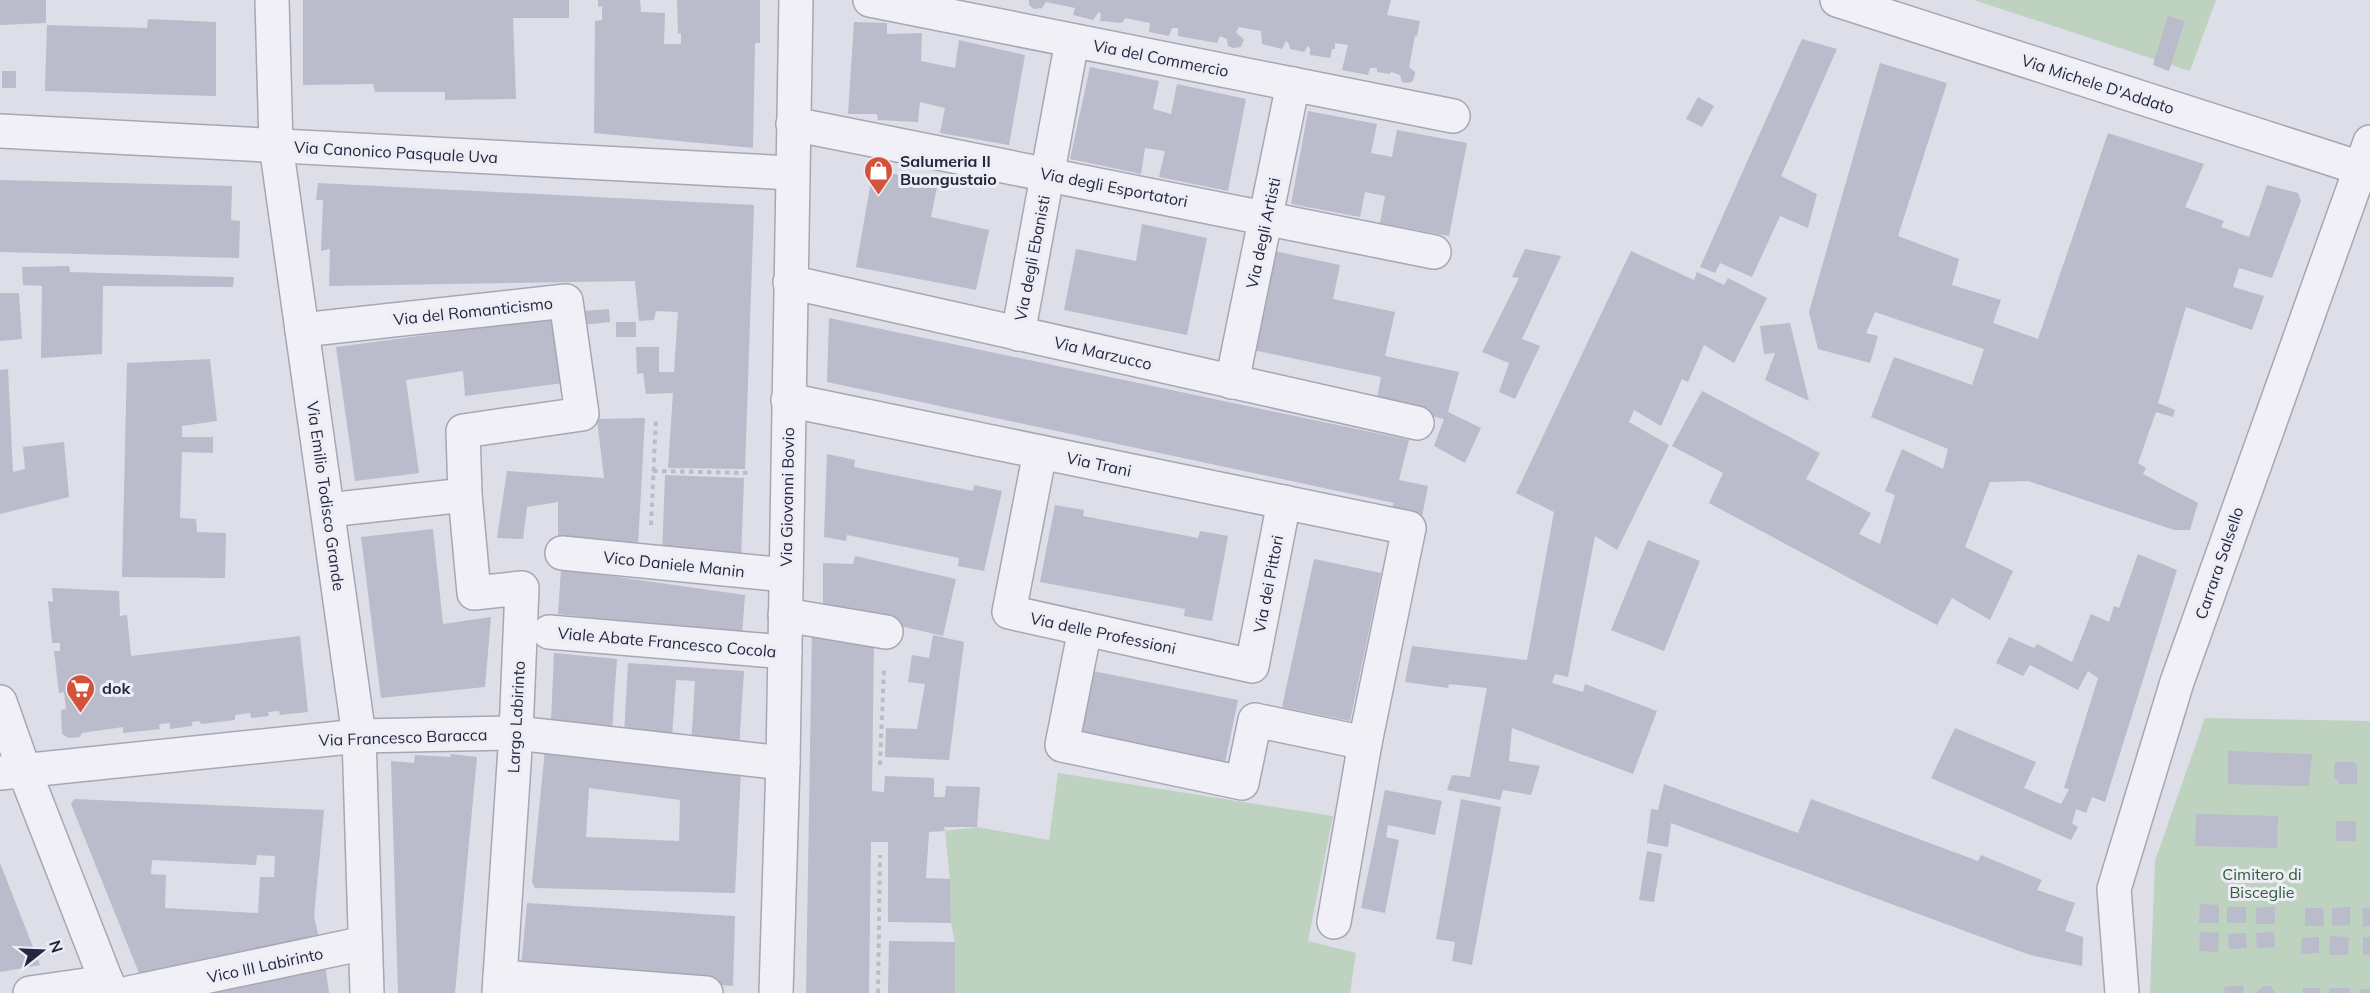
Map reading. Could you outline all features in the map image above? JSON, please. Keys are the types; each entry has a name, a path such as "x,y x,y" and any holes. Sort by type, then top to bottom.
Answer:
{"street":[{"name":"Via Emilio Todisco Grande","path":"272,0 276,145 359,736 367,993"},
{"name":"Via Giovanni Bovio","path":"776,993 783,762 796,0"},
{"name":"Via del Commercio","path":"870,0 1453,116"},
{"name":"Via Michele D'Addato","path":"1837,0 2365,155"},
{"name":"Via degli Ebanisti","path":"1018,334 1072,40"},
{"name":"Via degli Artisti","path":"1232,382 1293,84"},
{"name":"Via degli Esportatori","path":"793,123 1434,252"},
{"name":"Via Canonico Pasquale Uva","path":"0,131 792,173"},
{"name":"Carrara Salsello","path":"2122,993 2114,889 2177,682 2365,155"},
{"name":"Via Marzucco","path":"790,282 1417,423"},
{"name":"Via del Romanticismo","path":"302,330 566,301 582,414"},
{"name":"Via Trani","path":"788,400 1409,528 1365,743"},
{"name":"Largo Labirinto","path":"500,985 516,733 522,588 474,593 465,495 463,431 582,414"},
{"name":"Via delle Professioni","path":"1040,452 1009,612 1252,666"},
{"path":"328,510 465,495"},
{"name":"Via dei Pittori","path":"1252,666 1284,502"},
{"name":"Vico Daniele Manin","path":"561,553 786,575"},
{"path":"785,615 886,632"},
{"path":"1085,629 1062,746 1242,783 1254,720 1365,743 1334,922"},
{"name":"Viale Abate Francesco Cocola","path":"549,632 785,652"},
{"path":"0,702 12,772 116,989"},
{"name":"Via Francesco Baracca","path":"12,772 359,736 516,733 783,762"},
{"name":"Vico III Labirinto","path":"30,993 116,989 365,943"},
{"path":"500,985 706,993"}],"path":[{"path":"650,561 656,419"},
{"path":"653,471 787,474"},
{"path":"880,765 886,632"},
{"path":"878,993 880,855"}],"green space":[{"path":"1974,0 2216,0 2190,71"},
{"name":"Cimitero di Bisceglie","path":"2205,718 2370,721 2370,993 2150,993 2155,861"},
{"path":"1058,773 1333,816 1308,941 1356,953 1350,993 955,993 955,942 951,923 950,879 945,831 977,827 1049,840"}],"building":[{"path":"0,0 46,0 46,23 0,25"},
{"path":"303,0 569,0 569,18 513,18 516,99 445,100 445,92 375,92 373,84 303,85"},
{"path":"598,0 640,0 641,12 665,13 664,44 681,44 681,33 678,34 677,0 760,0 760,43 755,43 753,148 594,133 595,21 602,20 602,6 598,7"},
{"path":"1029,0 1391,0 1387,15 1420,21 1409,67 1415,72 1414,78 1412,82 1402,82 1400,75 1391,72 1390,74 1377,72 1377,68 1370,68 1368,75 1342,70 1348,45 1335,43 1335,49 1332,49 1330,58 1310,55 1308,46 1304,52 1290,49 1286,41 1282,49 1262,44 1261,31 1239,27 1236,32 1244,40 1241,47 1233,48 1228,46 1227,39 1220,36 1217,43 1178,36 1178,28 1172,28 1169,36 1149,32 1150,23 1125,18 1122,23 1100,21 1099,12 1093,20 1073,15 1075,8 1046,2 1042,8 1034,9 1029,5"},
{"path":"2168,16 2185,21 2169,71 2153,65"},
{"path":"148,19 216,22 216,96 45,91 47,25 147,28"},
{"path":"854,22 887,23 887,34 922,33 921,61 955,68 959,40 1025,55 1009,145 940,133 945,108 920,102 918,122 878,120 877,114 848,114"},
{"path":"1802,39 1837,49 1781,176 1817,194 1808,228 1780,216 1752,277 1720,263 1715,273 1700,267"},
{"path":"1880,63 1947,83 1898,236 1959,259 1952,285 2001,300 1993,323 2038,339 2108,133 2204,164 2185,207 2224,221 2221,227 2249,237 2267,185 2298,193 2301,201 2272,278 2239,268 2233,287 2264,296 2252,330 2186,307 2158,403 2175,410 2173,417 2156,412 2138,463 2146,468 2143,474 2198,503 2190,530 2174,530 2028,481 1990,482 1965,547 2013,571 1990,620 1952,598 1937,625 1709,503 1723,473 1672,446 1702,391 1820,453 1806,479 1871,513 1859,534 1880,544 1895,495 1885,491 1902,449 1943,469 1948,449 1871,417 1894,357 1972,385 1984,349 1875,312 1866,333 1878,336 1870,363 1818,349 1809,312"},
{"path":"1090,67 1159,81 1153,109 1171,114 1177,84 1246,99 1228,191 1159,177 1165,151 1145,148 1141,174 1070,159"},
{"path":"2,71 16,71 16,88 2,88"},
{"path":"1698,97 1714,106 1702,127 1686,119"},
{"path":"1308,111 1377,124 1371,153 1392,157 1397,130 1467,143 1449,236 1380,223 1385,196 1365,192 1360,217 1291,204"},
{"path":"873,170 938,182 931,217 989,230 976,290 856,267"},
{"path":"0,180 232,186 231,220 240,221 239,258 0,252"},
{"path":"318,183 754,205 745,469 668,468 673,393 646,394 643,373 637,374 636,347 659,347 659,372 674,372 678,312 656,311 654,320 639,321 635,281 329,286 330,249 321,251 323,200 316,200"},
{"path":"1142,224 1207,238 1187,335 1064,310 1076,249 1136,261"},
{"path":"1525,249 1561,256 1522,339 1540,346 1515,399 1499,392 1509,363 1482,352 1519,278 1512,277"},
{"path":"1274,251 1340,265 1333,299 1395,312 1385,356 1459,372 1448,412 1481,428 1465,463 1434,446 1444,419 1376,404 1381,377 1253,350"},
{"path":"1631,251 1694,280 1697,272 1724,285 1728,278 1767,298 1734,363 1704,345 1688,382 1682,379 1661,426 1634,410 1629,422 1669,445 1617,550 1595,536 1568,677 1555,674 1552,683 1583,692 1585,684 1657,711 1633,774 1512,728 1509,761 1540,766 1531,795 1503,790 1500,800 1447,790 1452,775 1470,777 1487,688 1449,684 1448,688 1405,682 1412,646 1527,660 1554,512 1516,493"},
{"path":"69,266 70,272 234,277 233,287 103,286 102,354 41,358 42,286 23,285 22,267"},
{"path":"0,293 19,293 22,339 0,341"},
{"path":"609,309 610,322 583,325 582,311"},
{"path":"556,318 563,383 465,396 463,371 406,380 419,473 355,481 336,347"},
{"path":"829,318 1409,440 1399,480 1428,486 1422,517 1391,511 1394,503 827,382"},
{"path":"616,322 636,322 636,337 616,337"},
{"path":"1790,323 1809,401 1765,380 1775,353 1764,354 1760,326"},
{"path":"210,359 217,421 182,426 182,437 213,437 213,453 182,452 180,518 196,519 197,532 226,533 225,578 122,577 127,363"},
{"path":"8,369 13,472 25,469 23,447 64,442 69,497 0,514 0,370"},
{"path":"645,418 638,546 558,543 558,502 527,507 523,539 497,538 507,471 604,478 597,419"},
{"path":"827,454 855,460 854,467 973,491 974,485 1002,491 984,571 958,566 959,558 847,535 846,541 824,537"},
{"path":"665,475 744,478 741,559 662,557"},
{"path":"1055,505 1084,510 1083,516 1198,538 1200,531 1228,536 1212,621 1184,616 1185,609 1040,582"},
{"path":"433,529 443,624 491,617 485,687 381,698 361,537"},
{"path":"1648,540 1700,561 1664,651 1611,630"},
{"path":"2138,554 2177,570 2105,802 2092,797 2086,813 2076,809 2072,823 2078,827 2071,840 1931,778 1955,728 2036,762 2024,788 2061,804 2069,789 2064,788 2098,678 2088,671 2078,690 2030,665 2023,676 1996,663 2009,637 2034,648 2037,644 2072,662 2091,614 2109,622 2114,606 2119,608"},
{"path":"855,556 956,579 943,636 823,608 823,563 853,564"},
{"path":"1314,559 1381,573 1350,721 1282,707"},
{"path":"561,569 745,595 742,634 558,614"},
{"path":"52,588 119,591 120,616 127,615 131,656 300,636 308,712 280,715 279,711 268,712 269,716 251,718 250,713 235,715 235,720 201,724 199,721 192,722 192,726 170,729 170,723 159,724 160,729 123,733 123,727 82,733 80,737 69,738 62,734 61,710 66,709 64,692 59,693 54,651 60,651 60,643 52,643 48,601 53,602"},
{"path":"812,628 874,638 872,791 884,792 885,776 934,778 934,797 945,797 946,786 980,787 977,827 944,827 945,831 929,832 926,878 950,879 951,923 888,922 888,842 871,842 869,993 806,993"},
{"path":"933,635 964,642 949,760 885,757 886,728 917,729 925,684 908,682 912,655 929,658"},
{"path":"554,653 617,659 612,729 551,722"},
{"path":"628,663 744,671 739,749 691,746 695,681 676,680 672,737 624,734"},
{"path":"1088,670 1238,700 1224,768 1074,737"},
{"path":"545,749 741,771 735,893 535,888 532,882","holes":["589,788 680,800 679,841 586,837"]},
{"path":"2228,751 2312,754 2309,786 2228,784"},
{"path":"451,754 477,757 455,993 398,993 391,761 414,763 415,755 450,757"},
{"path":"2335,762 2353,762 2357,765 2357,784 2340,784 2334,777"},
{"path":"1664,784 1798,833 1811,799 1978,861 1981,855 2042,880 2037,890 2075,903 2065,931 2083,937 2082,966 2030,955 1671,823 1668,847 1647,843 1651,809 1658,810"},
{"path":"1385,790 1442,801 1435,835 1388,825 1386,837 1399,840 1385,913 1361,908"},
{"path":"74,799 324,810 314,916 320,942 141,978 71,804","holes":["257,855 275,856 274,877 260,877 258,913 165,908 166,875 151,874 152,860 256,865"]},
{"path":"1461,799 1501,807 1472,965 1452,961 1455,942 1436,939"},
{"path":"2196,814 2278,816 2277,848 2195,846"},
{"path":"2336,821 2356,821 2356,841 2336,841"},
{"path":"1647,851 1662,854 1654,902 1639,900"},
{"path":"0,863 40,965 0,972"},
{"path":"527,903 735,916 733,986 521,967"},
{"path":"2200,904 2219,905 2219,923 2199,923"},
{"path":"2275,906 2275,924 2256,924 2256,908"},
{"path":"2227,907 2246,907 2246,923 2227,923"},
{"path":"2350,907 2350,925 2332,926 2332,908"},
{"path":"2305,908 2323,908 2324,926 2305,926"},
{"path":"2362,908 2370,908 2370,926 2363,927"},
{"path":"2200,932 2219,933 2218,952 2199,951"},
{"path":"2274,932 2275,947 2257,948 2256,933"},
{"path":"2246,933 2247,948 2229,949 2228,934"},
{"path":"2330,936 2349,937 2348,955 2329,955"},
{"path":"2319,937 2319,953 2301,954 2302,938"},
{"path":"2363,937 2370,937 2370,955 2363,955"},
{"path":"889,941 955,942 955,993 888,993"},
{"path":"325,964 329,993 185,993"},
{"path":"2243,985 2244,993 2225,993 2224,987"},
{"path":"2264,986 2270,986 2276,993 2256,993"},
{"path":"2303,988 2320,988 2320,993 2303,993"},
{"path":"2330,988 2350,988 2350,993 2329,993"},
{"path":"2360,989 2370,989 2370,993 2360,993"}],"place":[{"name":"Salumeria Il Buongustaio","path":"879,196"},
{"name":"dok","path":"81,714"}]}
